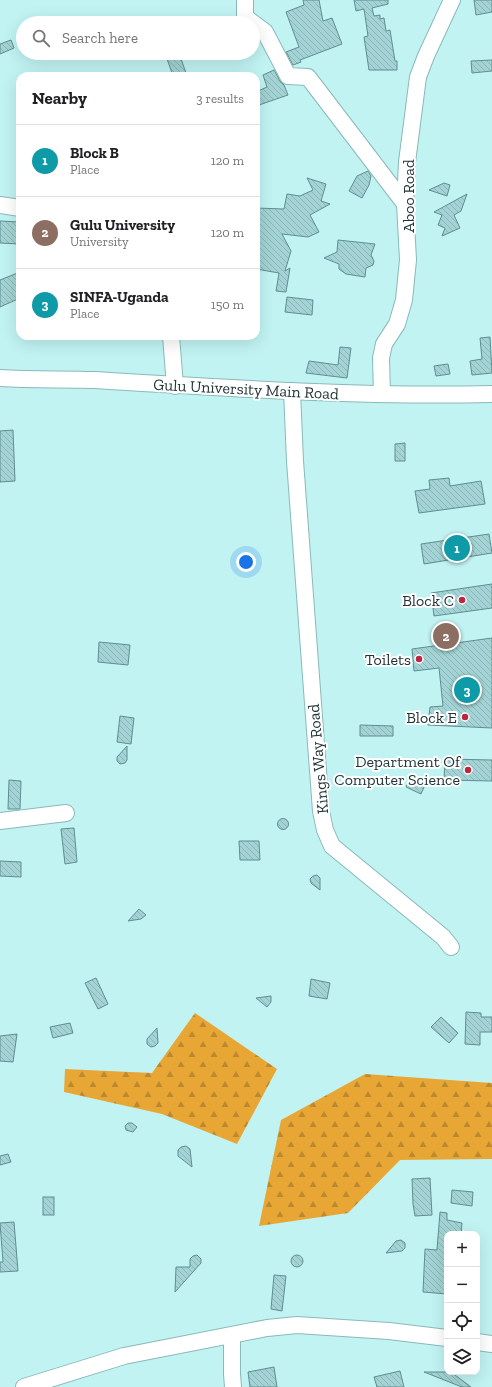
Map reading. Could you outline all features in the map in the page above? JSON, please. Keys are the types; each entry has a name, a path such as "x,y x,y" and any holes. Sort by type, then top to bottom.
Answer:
{"street":[{"path":"245,0 246,16"},
{"name":"Aboo Road","path":"382,394 381,358 384,344 397,324 404,300 408,260 405,204 407,162 418,77 452,0"},
{"path":"260,28 265,32 288,76 308,77 405,204"},
{"path":"0,205 16,207"},
{"path":"171,340 175,386"},
{"name":"Gulu University Main Road","path":"0,378 54,378 292,392 492,394"},
{"name":"Kings Way Road","path":"292,392 295,461 321,811 325,830 332,846 443,937 451,946"},
{"path":"0,821 66,813"},
{"path":"24,1387 124,1356 267,1328 314,1325 389,1331 444,1338"},
{"path":"232,1336 233,1387"},
{"path":"480,1342 492,1344"}],"green space":[{"path":"195,1013 277,1069 237,1144 162,1114 64,1092 65,1069 152,1073"},
{"path":"365,1074 492,1083 492,1159 400,1160 348,1213 259,1226 281,1120"}],"building":[{"path":"303,0 319,0 323,21 332,18 342,44 300,60 301,62 293,65 286,52 299,47 286,12 304,5"},
{"path":"354,0 388,0 388,4 372,8 374,16 380,15 380,19 384,18 386,31 390,30 395,61 397,61 397,70 369,70 364,37 368,36 364,9 356,11"},
{"path":"474,0 492,0 492,12 476,15"},
{"path":"11,40 14,48 0,54 0,44"},
{"path":"167,60 181,60 186,72 172,72"},
{"path":"492,60 492,71 472,73 471,61"},
{"path":"274,70 284,85 288,95 260,105 260,90 267,87 263,75"},
{"path":"368,171 371,176 369,185 362,198 349,191 357,176"},
{"path":"307,178 326,184 321,201 330,204 310,215 319,232 308,237 282,234 291,251 285,271 290,268 286,292 276,291 279,273 260,270 260,208 284,209 287,194 300,196 313,190"},
{"path":"444,183 450,185 447,196 429,190"},
{"path":"467,194 461,211 454,215 460,228 442,236 445,228 438,225 442,215 434,212"},
{"path":"0,221 16,222 16,244 0,243"},
{"path":"338,240 375,244 371,255 374,261 373,265 366,268 365,277 346,274 339,269 339,264 324,258 337,252"},
{"path":"16,274 16,300 0,307 0,280"},
{"path":"287,297 313,300 312,315 285,312"},
{"path":"490,337 492,373 472,375 470,361 482,359 480,338"},
{"path":"340,347 351,348 347,378 306,373 309,361 338,365"},
{"path":"448,364 450,374 436,376 434,366"},
{"path":"13,430 15,481 0,482 0,431"},
{"path":"405,443 405,461 395,461 395,444"},
{"path":"449,478 450,486 481,481 485,504 419,513 415,491 430,489 429,480"},
{"path":"489,534 492,553 424,564 421,544"},
{"name":"Block C","path":"492,584 492,608 434,616 431,593"},
{"path":"492,638 492,728 428,725 430,707 443,706 439,668 414,671 412,649"},
{"path":"99,642 130,645 128,665 98,662"},
{"path":"120,716 134,718 131,744 117,742"},
{"path":"360,725 393,726 393,736 360,736"},
{"path":"127,746 127,760 125,763 120,764 117,761 117,757"},
{"name":"Department Of Computer Science","path":"445,759 492,760 492,781 444,780"},
{"path":"410,778 425,785 421,794 406,787"},
{"path":"9,780 21,781 20,809 8,809"},
{"path":"281,819 285,819 287,820 287,828 281,829 278,826 278,822"},
{"path":"74,828 77,862 65,864 61,829"},
{"path":"239,841 259,841 260,860 240,860"},
{"path":"0,861 21,862 21,877 0,876"},
{"path":"317,875 320,878 320,890 311,883 310,879"},
{"path":"139,909 146,915 141,919 128,921"},
{"path":"96,978 108,1004 98,1009 85,983"},
{"path":"311,979 330,983 327,999 309,996"},
{"path":"271,996 271,1002 267,1007 256,998"},
{"path":"466,1012 481,1013 481,1017 492,1017 492,1032 480,1032 480,1045 465,1044"},
{"path":"441,1017 458,1033 449,1043 431,1027"},
{"path":"70,1023 73,1033 53,1038 50,1027"},
{"path":"157,1028 158,1043 151,1047 147,1044 147,1039"},
{"path":"17,1034 13,1062 0,1061 0,1036"},
{"path":"128,1123 132,1123 137,1127 133,1132 126,1130 125,1126"},
{"path":"186,1146 190,1149 192,1167 178,1156 178,1150 181,1147"},
{"path":"8,1154 11,1162 0,1165 0,1156"},
{"path":"430,1178 432,1215 415,1216 412,1179"},
{"path":"452,1190 473,1192 472,1206 451,1203"},
{"path":"43,1197 54,1197 54,1215 43,1215"},
{"path":"440,1212 447,1213 447,1220 462,1223 461,1231 444,1231 444,1294 423,1292 425,1249 437,1250"},
{"path":"14,1222 18,1271 0,1272 0,1262 3,1262 0,1223"},
{"path":"401,1240 405,1243 405,1248 402,1251 386,1253 396,1241"},
{"path":"197,1255 201,1259 201,1263 175,1292 176,1267 190,1267 190,1259"},
{"path":"295,1255 299,1255 303,1261 299,1267 295,1267 291,1263 291,1259"},
{"path":"274,1275 286,1276 282,1311 271,1309"},
{"path":"274,1367 277,1387 250,1387 248,1372"},
{"path":"400,1371 404,1387 377,1387 374,1377"},
{"path":"424,1372 444,1372 444,1375 455,1375 471,1387 462,1387"}],"place":[{"name":"Block B","path":"457,548"},
{"name":"Block C","path":"462,600"},
{"name":"Gulu University","path":"446,636"},
{"name":"Toilets","path":"419,659"},
{"name":"SINFA-Uganda","path":"467,690"},
{"name":"Block E","path":"465,717"},
{"name":"Department Of Computer Science","path":"468,770"}]}
